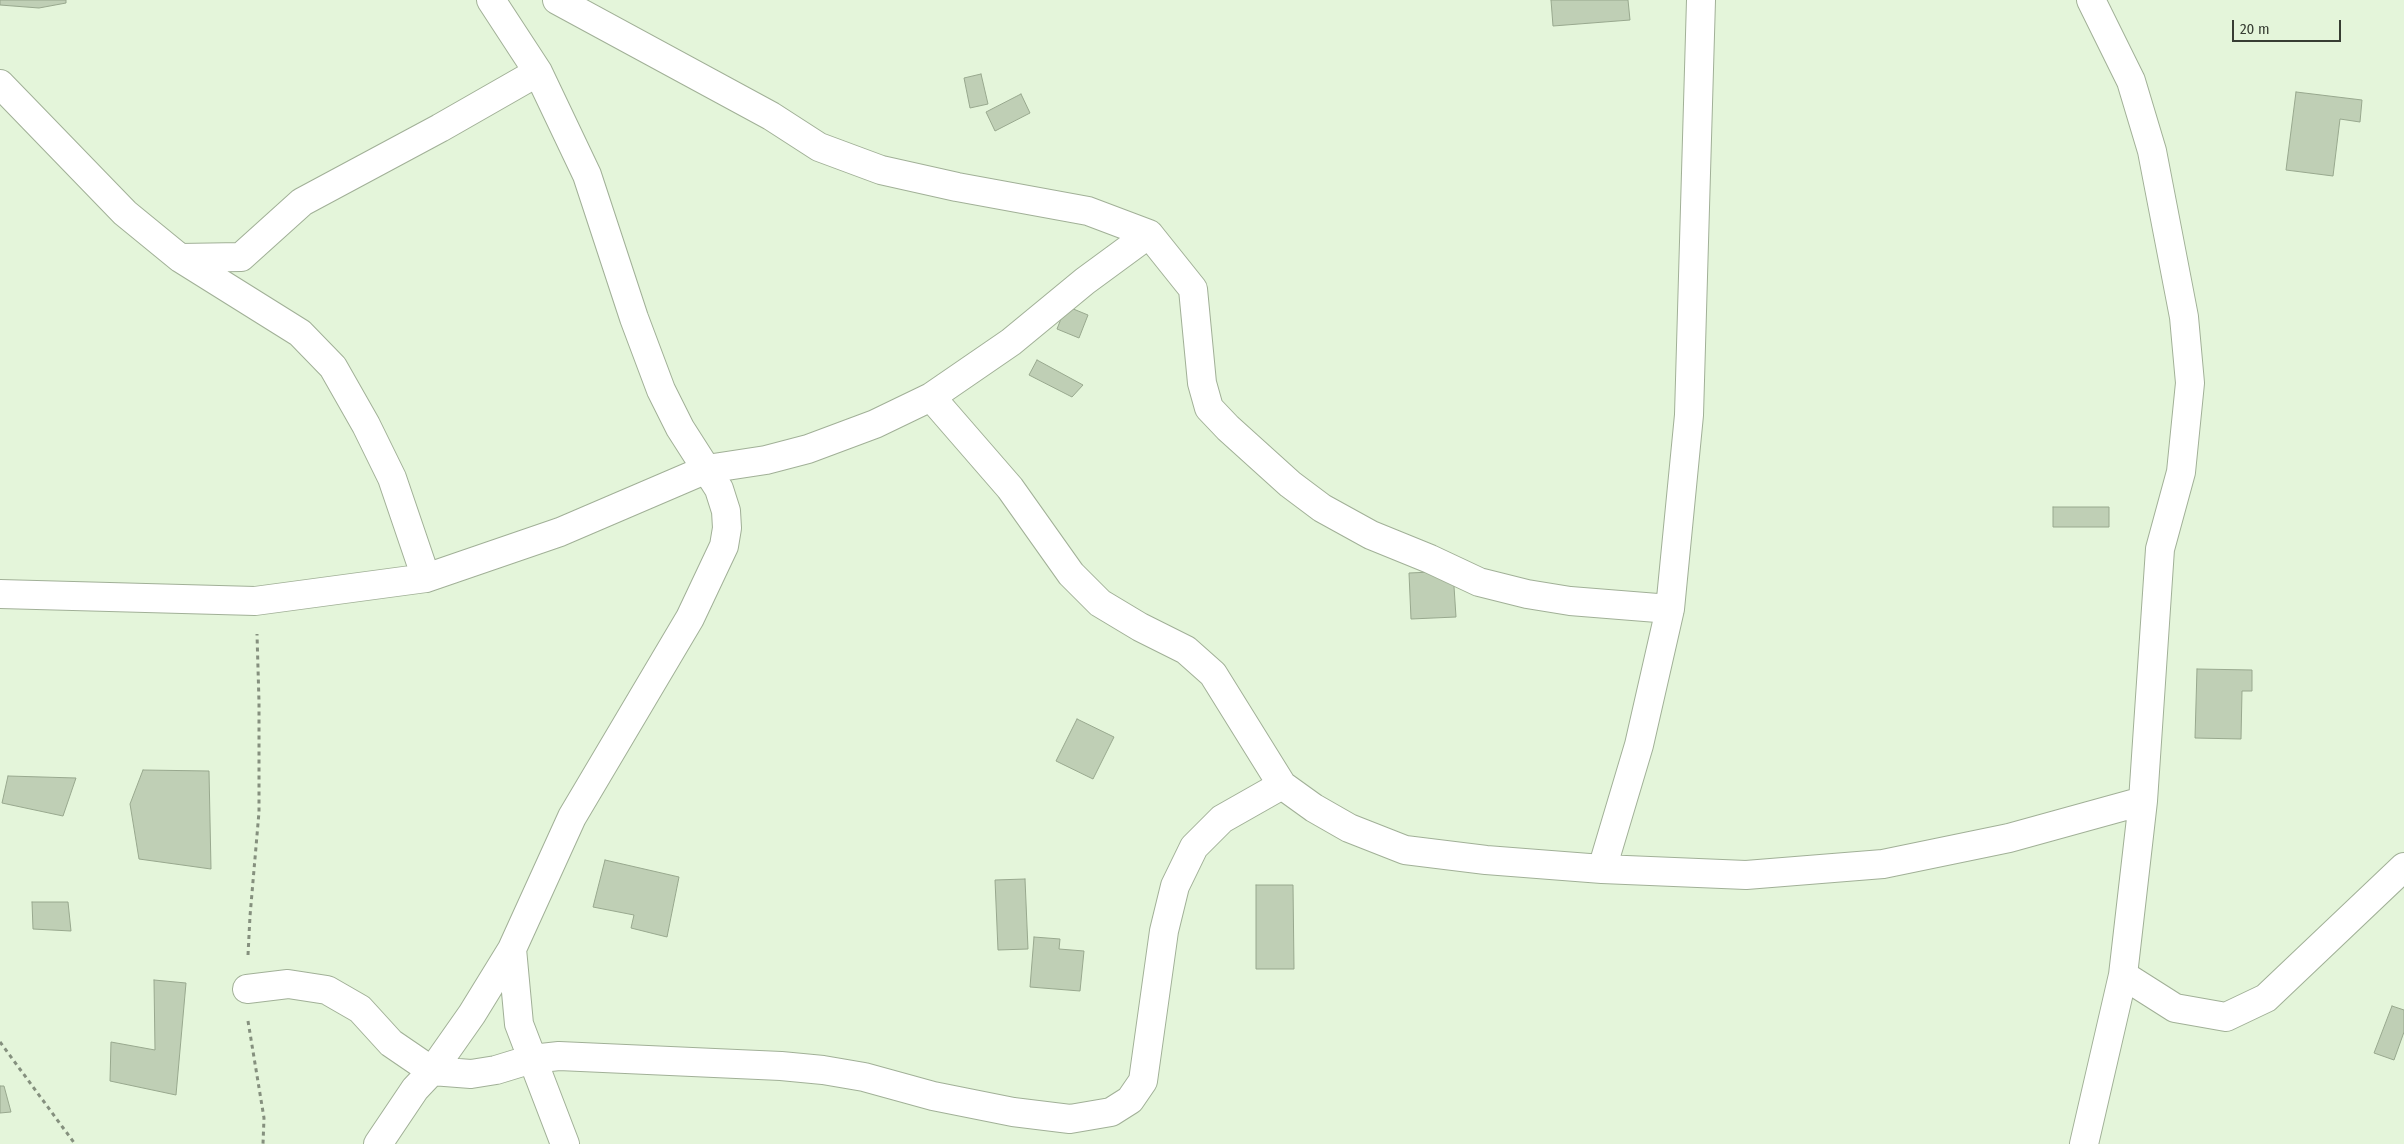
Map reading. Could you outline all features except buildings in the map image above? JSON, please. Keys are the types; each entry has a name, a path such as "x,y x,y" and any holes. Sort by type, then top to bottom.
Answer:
{"street":[{"path":"378,1144 415,1089 432,1071 472,1014 512,949 572,817 690,618 724,546 727,528 726,511 719,489 680,428 661,390 634,318 587,176 538,72 491,0"},
{"path":"557,0 747,102 819,147 881,170 957,188 1088,211 1149,234 1193,289 1202,383 1209,408 1290,484 1322,508 1371,535 1430,559 1479,582 1527,594 1570,601 1670,609"},
{"path":"1602,869 1638,745 1670,609 1689,415 1701,0"},
{"path":"2084,1144 2123,975 2143,801 2160,549 2182,472 2190,383 2184,317 2152,151 2131,81 2091,0"},
{"path":"180,258 241,257 302,202 440,128 538,72"},
{"path":"0,84 125,213 180,258 241,294 300,334 333,366 366,425 392,478 426,578"},
{"path":"0,594 255,601 426,578 560,532 707,469 766,460 808,449 876,424 931,397 1011,342 1085,281 1149,234"},
{"path":"931,397 1010,488 1071,574 1100,603 1140,627 1186,650 1213,674 1282,785 1314,808 1349,828 1405,850 1486,860 1602,869 1746,875 1883,864 2008,838 2143,801"},
{"path":"247,989 288,984 327,990 360,1009 391,1043 432,1071 471,1074 496,1070 532,1059 559,1056 823,1070 864,1077 933,1096 1013,1112 1070,1119 1111,1112 1130,1100 1143,1082 1164,931 1175,886 1194,847 1222,819 1282,785"},
{"path":"2123,975 2175,1008 2226,1017 2266,998 2404,867"},
{"path":"512,949 519,1024 565,1144"}],"path":[{"path":"255,601 259,702 259,812 250,916 247,989 248,1032 258,1077 264,1118 263,1144"},
{"path":"0,1042 75,1144"}]}
